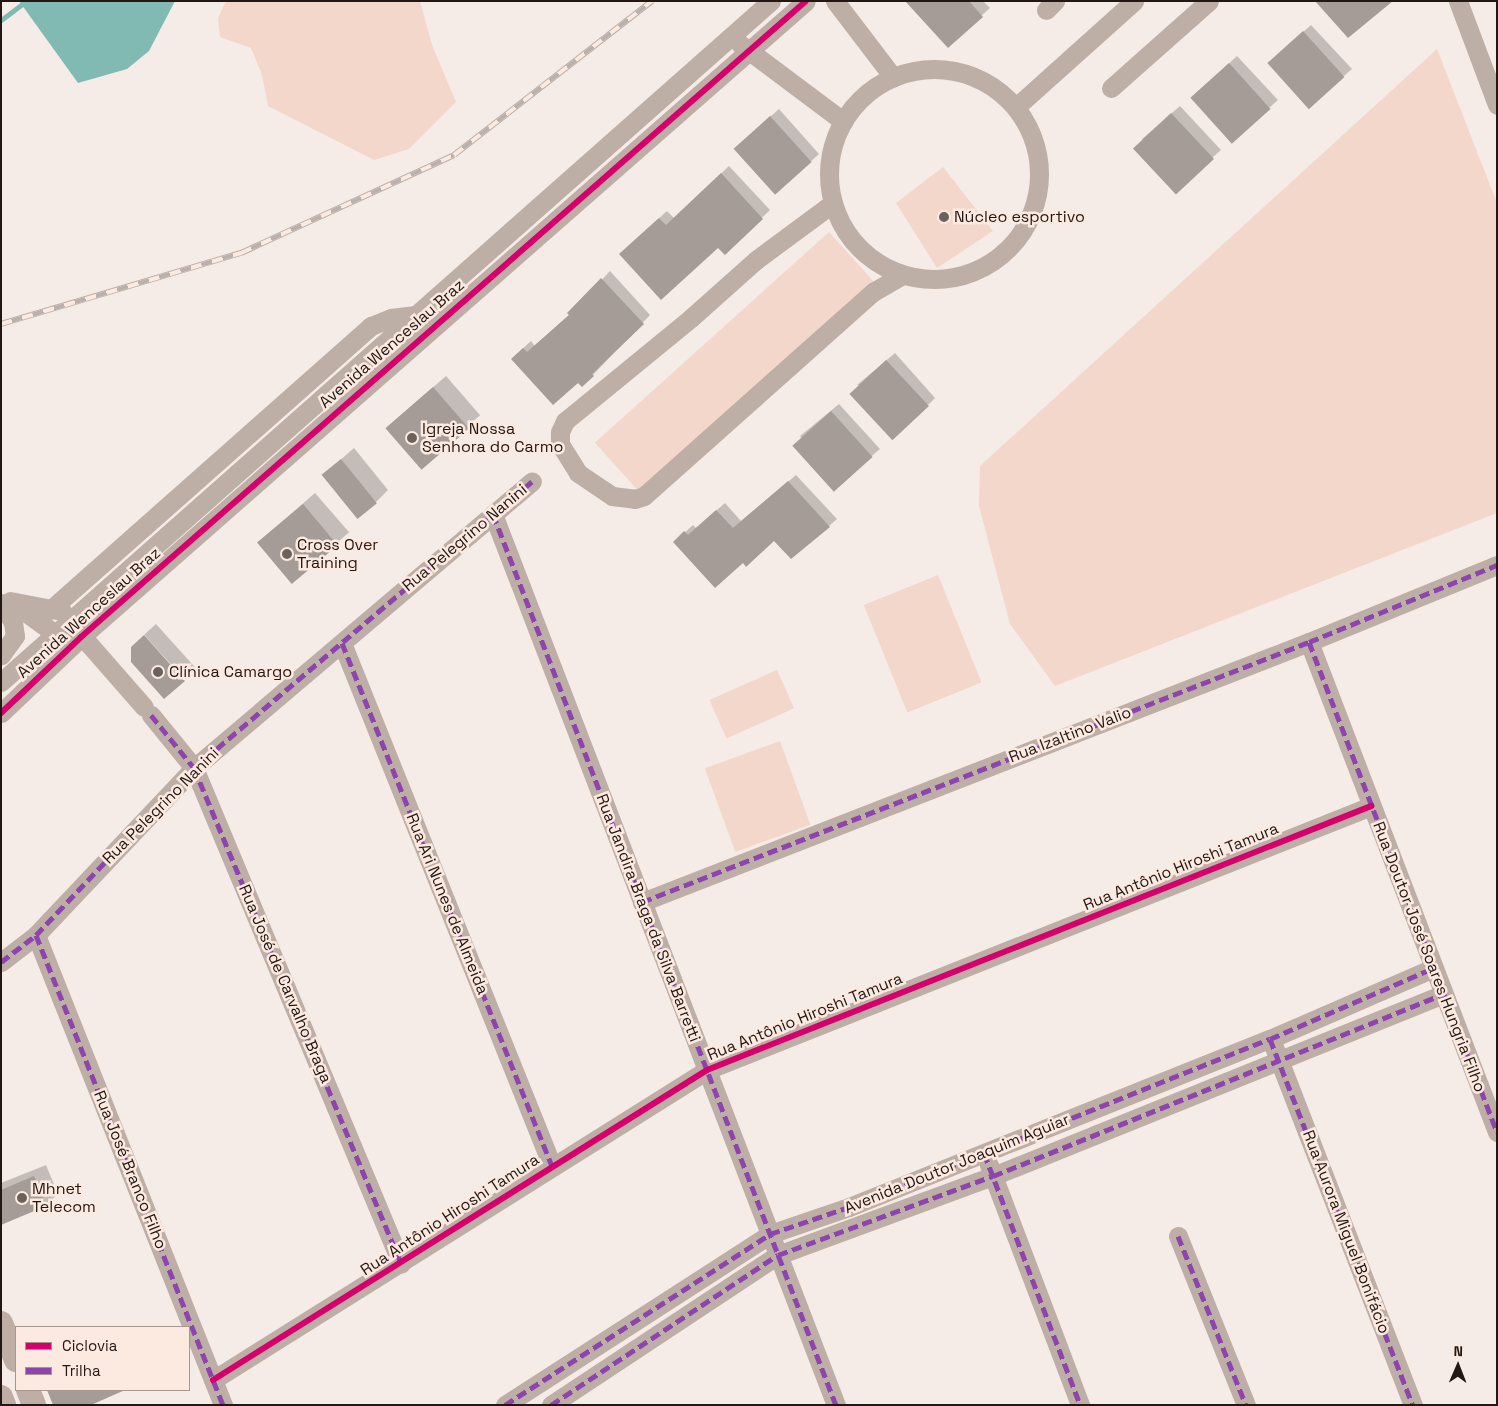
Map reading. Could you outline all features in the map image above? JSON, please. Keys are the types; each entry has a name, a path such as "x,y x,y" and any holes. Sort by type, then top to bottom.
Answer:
{"main road":[{"path":"1,1323 15,1358"},
{"path":"28,1391 34,1405"},
{"path":"1,1398 4,1405"}],"street":[{"name":"Avenida Wenceslau Braz","path":"1,682 729,36 771,1"},
{"name":"Avenida Wenceslau Braz","path":"1,713 81,636 806,1"},
{"path":"835,1 893,77"},
{"path":"1016,107 1134,1"},
{"path":"1110,88 1209,1"},
{"path":"1458,1 1497,105"},
{"path":"729,36 843,121"},
{"path":"928,68 961,71 992,85 1016,107 1034,136 1040,168 1036,202 1023,232 1000,257 970,273 937,280 903,275 876,263 854,243 837,218 829,189 828,160 836,132 851,106 873,87 893,77 928,68"},
{"path":"833,203 756,260 691,318 565,421 560,432 560,444 578,473 612,496 635,499 644,496 873,292 903,275"},
{"path":"496,244 510,259"},
{"path":"50,610 371,326 391,318 414,316"},
{"name":"Rua Pelegrino Nanini","path":"1,962 36,935 194,768 532,481"},
{"name":"Rua Jandira Braga da Silva Barretti","path":"493,514 836,1405"},
{"name":"Rua Izaltino Valio","path":"642,902 1308,642 1497,565"},
{"path":"4,599 50,610 65,611 87,605"},
{"path":"4,599 13,622 15,636 7,649 19,655 16,668"},
{"name":"Rua José de Carvalho Braga","path":"4,599 81,636 148,711 194,768 401,1263"},
{"name":"Rua Doutor José Soares Hungria Filho","path":"1308,642 1442,995 1497,1132"},
{"name":"Rua Ari Nunes de Almeida","path":"342,643 552,1166"},
{"name":"Rua Antônio Hiroshi Tamura","path":"213,1380 707,1070 1371,806"},
{"name":"Rua José Branco Filho","path":"36,935 223,1405"},
{"name":"Avenida Doutor Joaquim Aguiar","path":"505,1405 770,1234 984,1153 1270,1039 1432,968"},
{"name":"Avenida Doutor Joaquim Aguiar","path":"551,1405 778,1255 993,1176 1279,1059 1442,995"},
{"name":"Rua Aurora Miguel Bonifácio","path":"1270,1039 1413,1405"},
{"path":"984,1153 1080,1405"},
{"path":"1178,1236 1246,1405"}],"shaded area":[{"path":"226,1 420,1 432,45 456,102 409,149 374,160 268,106 262,75 251,48 220,37 218,18"},
{"path":"1437,49 1497,203 1497,513 1055,686 1010,624 979,506 980,466"},
{"name":"Núcleo esportivo","path":"943,167 993,231 937,268 896,203"},
{"path":"829,232 876,284 642,495 595,443"},
{"path":"938,575 981,683 907,713 864,605"},
{"path":"777,670 794,708 726,738 709,700"},
{"path":"780,741 810,825 735,852 705,768"}],"water":[{"path":"19,1 175,1 149,51 127,69 78,83"}],"building":[{"path":"905,1 969,1 983,17 948,48"},
{"path":"1315,1 1393,1 1348,38"},
{"path":"1303,31 1344,77 1309,109 1267,63"},
{"path":"1229,63 1270,109 1232,144 1190,98"},
{"path":"1171,113 1214,159 1176,195 1133,148"},
{"path":"770,116 811,162 775,195 734,149"},
{"path":"721,173 763,219 725,255 718,248 661,300 619,254 659,218 666,225"},
{"path":"601,278 644,324 592,374 594,376 582,387 578,383 553,405 511,359 523,348 527,352 569,315 567,313"},
{"path":"886,360 929,406 892,440 849,394"},
{"path":"433,387 469,429 422,470 385,428"},
{"path":"831,411 872,457 834,492 792,446"},
{"path":"341,459 377,503 357,519 322,475"},
{"path":"788,481 830,527 791,559 774,541 746,567 743,563 715,588 673,542 684,531 688,535 716,510 733,528"},
{"path":"303,504 338,545 292,584 257,543"},
{"name":"Clínica Camargo","path":"144,635 185,681 164,699 131,662 131,647"},
{"name":"Mhnet Telecom","path":"34,1176 46,1206 1,1225 1,1190"},
{"path":"47,1391 123,1391 91,1405 53,1405"}],"waterway":[{"path":"1,20 26,1"}],"railway":[{"path":"1,324 241,253 454,155 652,1"}],"marked path":[{"path":"1,962 36,935 194,768 532,481"},
{"path":"493,514 836,1405"},
{"path":"642,902 1309,642 1497,565"},
{"path":"1309,642 1497,1132"},
{"path":"342,643 552,1166"},
{"path":"151,715 194,768 401,1263"},
{"path":"36,935 223,1405"},
{"path":"505,1405 770,1234 849,1207 1270,1039 1433,968"},
{"path":"551,1405 778,1255 993,1176 1442,995"},
{"path":"1270,1039 1413,1405"},
{"path":"984,1153 1080,1405"},
{"path":"1178,1236 1246,1405"}],"cycle path":[{"path":"1,713 81,637 806,1"},
{"path":"213,1380 707,1070 1371,806"}],"place":[{"name":"Núcleo esportivo","path":"944,217"},
{"name":"Igreja Nossa Senhora do Carmo","path":"412,438"},
{"name":"Cross Over Training","path":"287,554"},
{"name":"Clínica Camargo","path":"158,672"},
{"name":"Mhnet Telecom","path":"22,1198"}]}
